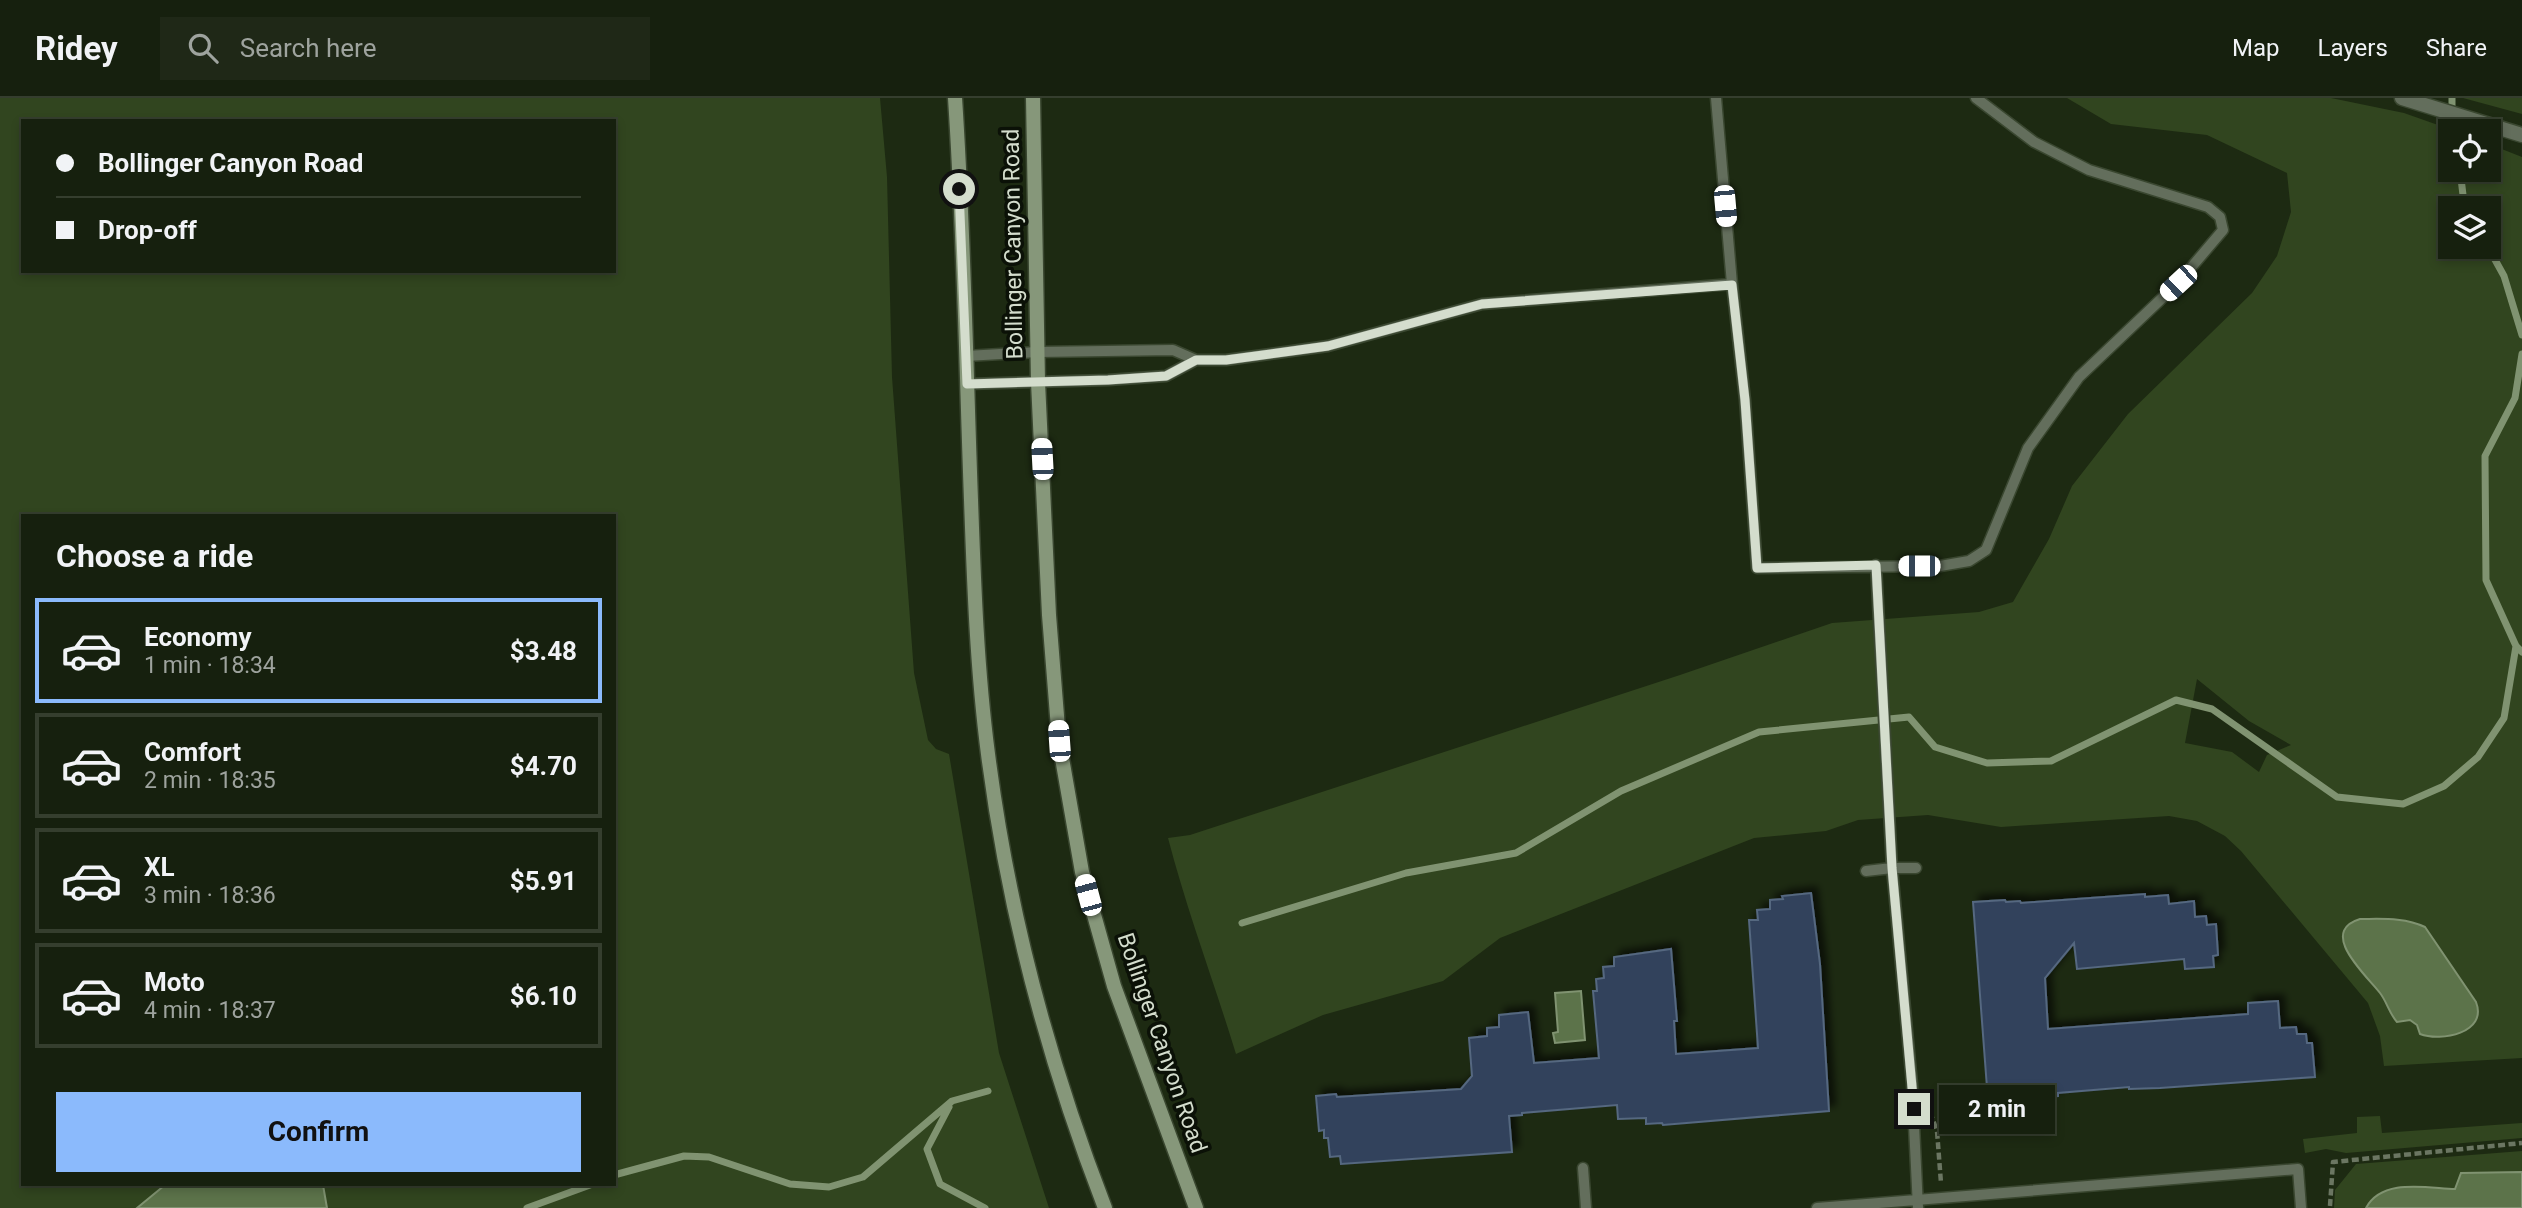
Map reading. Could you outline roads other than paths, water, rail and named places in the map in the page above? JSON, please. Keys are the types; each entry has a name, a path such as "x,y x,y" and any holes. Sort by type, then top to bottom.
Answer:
{"main road":[{"path":"955,98 975,626 987,753 1007,880 1037,1008 1080,1145 1105,1208"},
{"name":"Bollinger Canyon Road","path":"1033,98 1038,382 1049,615 1059,741 1082,872 1114,986 1196,1208"}],"street":[{"path":"2403,98 2522,135"}],"lane":[{"path":"1716,98 1745,400 1757,568 1940,566 1969,561 1986,550 2028,448 2079,377 2178,283 2223,230 2220,217 2208,207 2088,170 2034,142 1976,98"},
{"path":"965,356 1173,350 1196,360 1226,360 1328,346 1482,304 1732,285"},
{"path":"967,384 1166,376 1196,360"},
{"path":"1876,565 1892,868 1912,1084 1918,1204"},
{"path":"1866,872 1916,868"},
{"path":"1583,1168 1586,1208"},
{"path":"1817,1208 1918,1204 2298,1169 2301,1208"}],"waterway":[{"path":"2452,98 2452,119"},
{"path":"2461,182 2463,196"},
{"path":"2495,259 2504,276 2522,335"},
{"path":"2522,354 2515,398 2485,456 2486,580 2516,646 2522,652"},
{"path":"1242,923 1406,873 1516,853 1621,791 1759,732 1909,717 1935,747 1987,763 2051,761 2176,700 2212,709 2337,797 2403,804 2444,786 2478,757 2504,718 2516,646"},
{"path":"616,1174 684,1156 709,1157 790,1184 829,1187 863,1177 952,1101 988,1091"},
{"path":"949,1107 927,1149 940,1184 985,1208"},
{"path":"527,1208 587,1186"}]}
